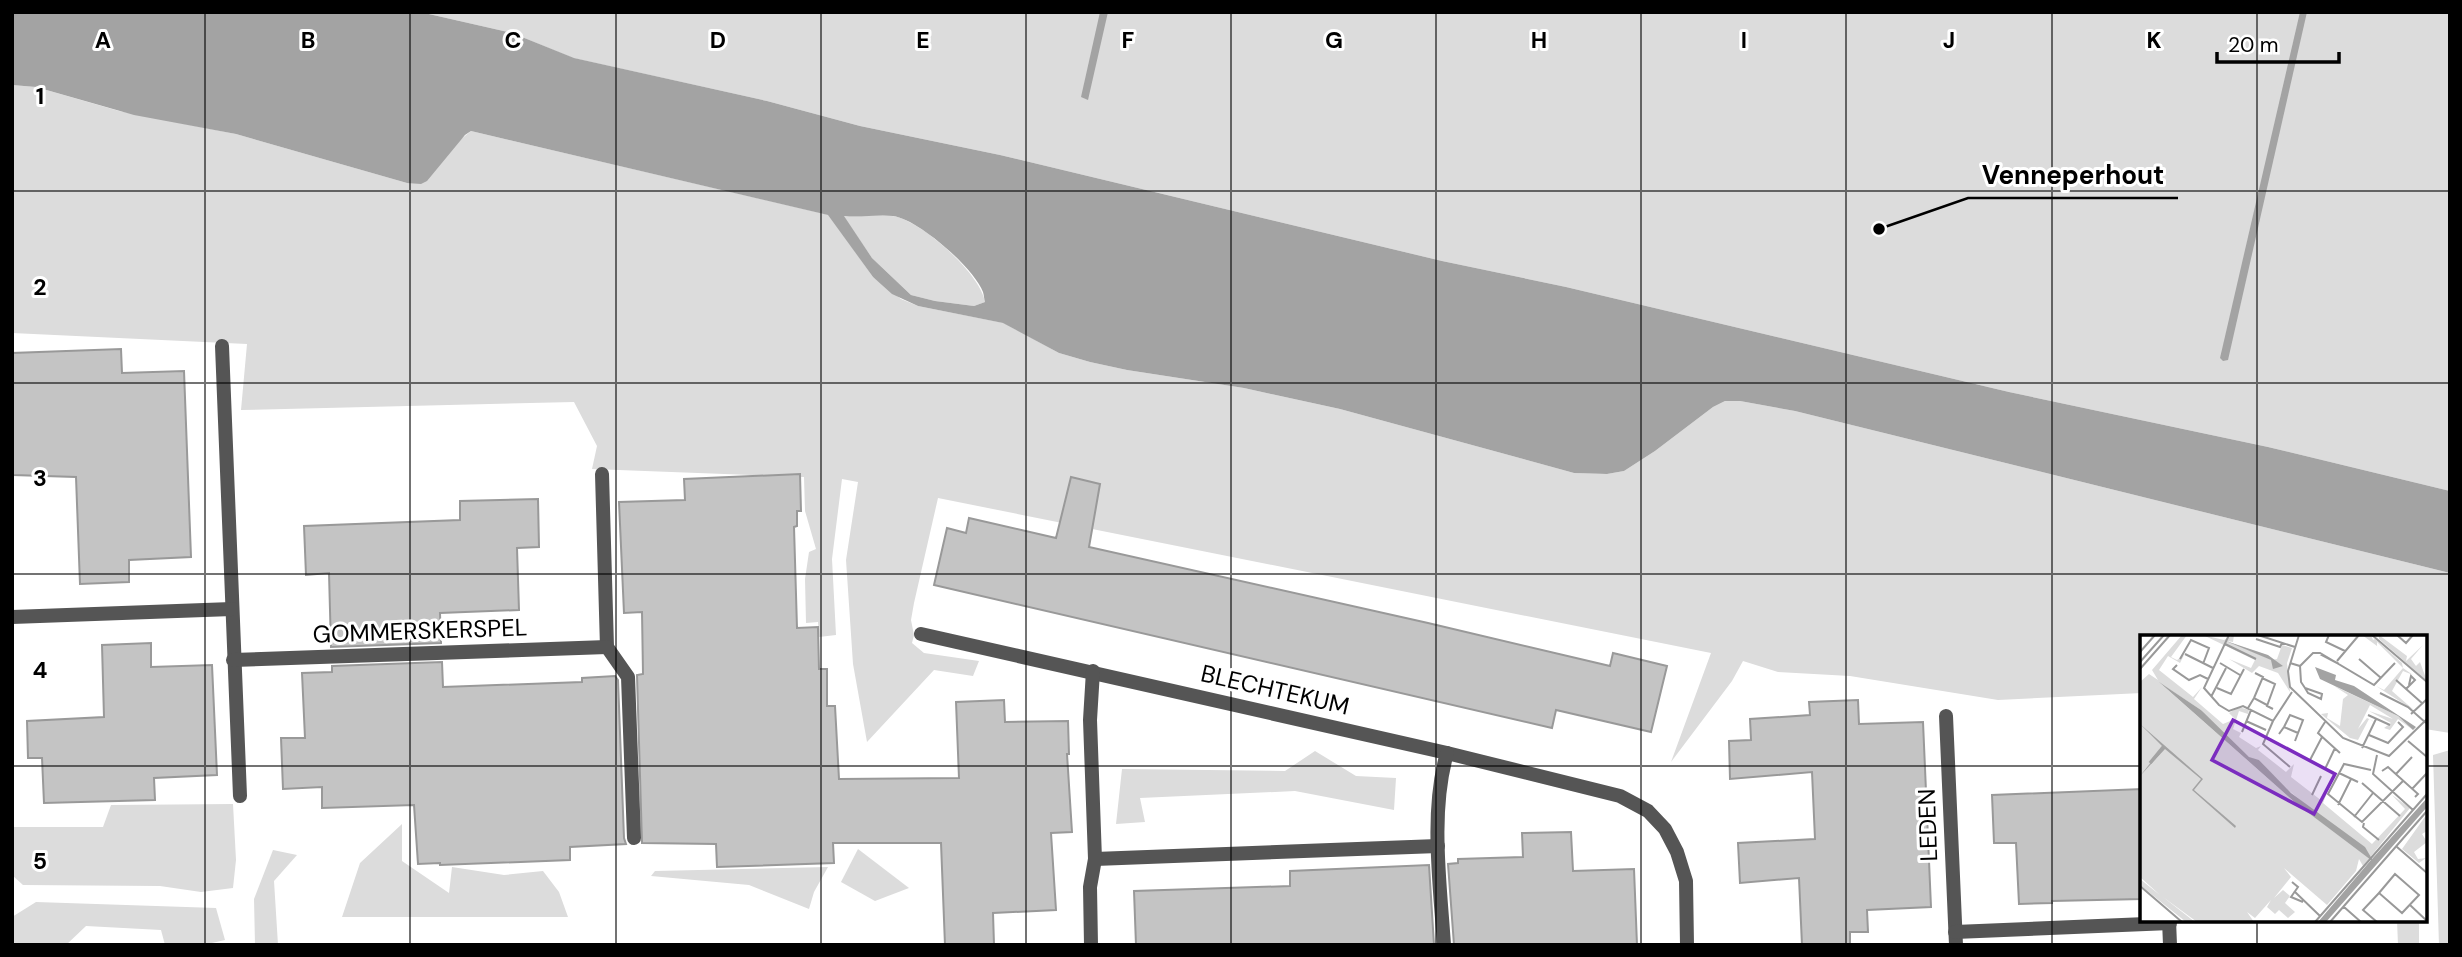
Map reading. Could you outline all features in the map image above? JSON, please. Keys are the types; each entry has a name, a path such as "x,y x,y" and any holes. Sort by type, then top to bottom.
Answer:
{"street":[{"path":"222,345 240,796"},
{"path":"602,474 607,647 628,677 634,838"},
{"path":"12,617 232,609"},
{"name":"BLECHTEKUM","path":"922,634 1447,753 1620,796 1648,811 1665,829 1686,881 1687,945"},
{"name":"GOMMERSKERSPEL","path":"233,660 607,647"},
{"path":"1091,945 1090,887 1095,859 1090,720 1093,671"},
{"name":"LEDEN","path":"1946,716 1956,938 2156,922"},
{"path":"1444,945 1438,846 1441,772 1447,753"},
{"path":"1095,859 1438,846"},
{"name":"LEDEN","path":"2169,922 2170,945"}],"shaded area":[{"path":"12,12 420,12 512,33 574,58 767,101 860,126 1000,155 1442,261 1566,287 2009,392 2268,447 2450,491 2450,573 1795,411 1740,401 1725,401 1713,407 1624,471 1607,474 1574,473 1340,409 1244,388 1090,362 1059,353 1003,323 918,306 892,294 873,277 828,215 471,131 427,181 421,184 407,183 236,134 134,115 36,87 12,85","holes":["844,216 893,216 916,226 944,246 969,270 978,282 985,302 974,306 911,295 872,258"]},
{"path":"420,12 2450,12 2450,491 2268,447 2009,392 1566,287 1442,261 1000,155 860,126 767,101 573,58 512,33"},
{"path":"1100,12 1108,12 1088,100 1081,97"},
{"path":"2300,12 2307,12 2228,360 2223,361 2220,358"},
{"path":"12,85 36,87 119,111 236,134 407,183 471,131 829,215 873,277 901,299 918,306 1004,323 1059,353 1127,370 1244,388 1340,409 1574,473 1607,474 1624,471 1713,407 1725,401 1740,401 1795,411 2450,573 2450,733 2427,729 2427,635 2140,635 2140,693 1998,700 1850,676 1778,672 1743,661 1732,681 1671,762 1711,653 938,498 914,603 911,620 914,635 912,643 924,653 979,661 973,676 934,670 867,742 853,664 846,560 858,482 842,479 832,559 836,635 819,637 818,622 806,623 805,579 809,552 816,549 805,511 804,477 592,469 597,446 574,402 241,410 247,344 12,333"},
{"path":"843,216 892,216 918,227 961,263 981,290 985,302 974,306 911,295 872,258"},
{"path":"2450,750 2450,945 2439,945 2433,755"},
{"path":"1315,751 1356,776 1396,778 1394,810 1295,791 1140,798 1145,822 1116,824 1122,769 1285,771"},
{"path":"233,804 236,860 233,888 201,892 160,886 23,885 12,875 12,827 103,827 111,805"},
{"path":"402,824 402,861 449,893 452,867 504,875 543,871 559,892 568,917 342,917 360,863"},
{"path":"858,849 909,888 875,901 841,882"},
{"path":"273,850 297,855 274,881 278,945 255,945 254,899"},
{"path":"828,867 814,892 809,909 749,885 651,876 655,871"},
{"path":"36,902 216,908 225,940 203,945 165,945 161,930 86,926 66,945 12,945 12,917"},
{"path":"2397,922 2419,922 2419,945 2398,945"}],"building":[{"path":"121,349 122,373 184,371 191,557 129,560 129,582 80,584 76,477 13,475 12,353"},
{"path":"800,474 801,511 797,511 797,526 794,527 797,628 818,627 819,669 827,669 827,706 835,706 839,779 959,778 956,702 1004,700 1005,722 1068,721 1067,754 1072,832 1051,833 1056,910 993,913 994,945 945,945 941,843 833,843 834,863 717,867 716,844 642,843 637,675 643,674 642,612 624,613 619,502 685,500 684,479"},
{"path":"1071,477 1100,484 1089,547 1610,666 1613,653 1667,666 1651,732 1556,710 1552,728 934,585 947,528 966,533 969,518 1056,538"},
{"path":"538,499 539,547 517,548 519,610 440,613 441,643 331,647 329,573 306,575 304,526 460,520 460,501"},
{"path":"151,643 151,667 212,665 217,775 154,778 155,800 44,803 42,758 28,758 27,721 104,717 102,645"},
{"path":"442,662 443,687 582,682 582,678 615,676 618,680 626,844 570,847 570,860 418,864 414,805 322,808 322,787 283,789 281,738 305,738 302,673 332,672 332,666"},
{"path":"1858,700 1859,724 1923,722 1931,907 1867,910 1868,932 1850,932 1850,945 1802,945 1799,878 1740,883 1738,843 1815,839 1812,772 1730,779 1729,741 1751,740 1750,719 1810,715 1809,702"},
{"path":"2140,789 2140,899 2019,904 2016,843 1994,843 1992,795"},
{"path":"1571,832 1573,871 1634,869 1637,945 1454,945 1448,864 1458,863 1458,859 1523,857 1522,833"},
{"path":"1429,865 1434,945 1136,945 1134,891 1290,886 1290,871"}],"place":[{"name":"Venneperhout","path":"1879,229"}]}
